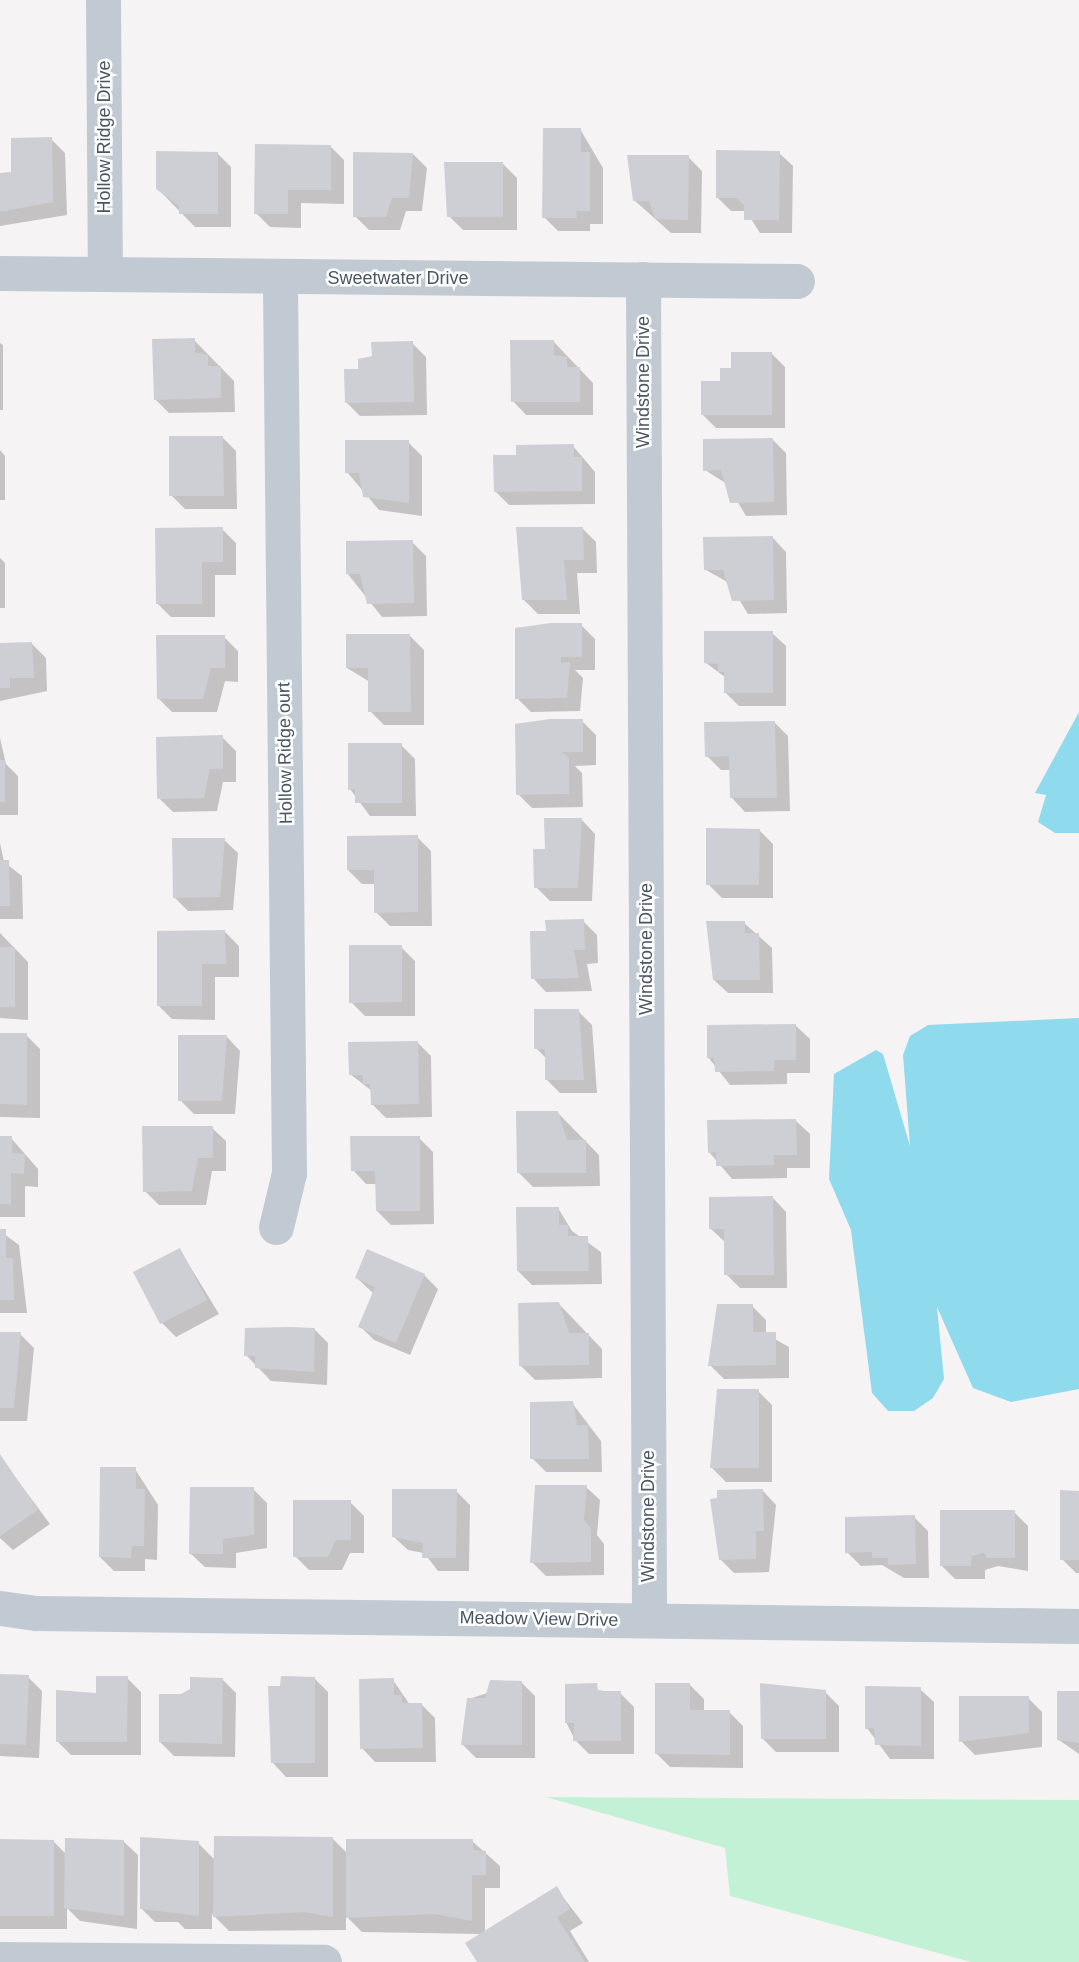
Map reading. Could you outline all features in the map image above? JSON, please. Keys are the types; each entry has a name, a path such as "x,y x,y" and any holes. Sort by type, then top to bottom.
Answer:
{"street":[{"name":"Hollow Ridge Drive","path":"103,0 105,274"},
{"name":"Sweetwater Drive","path":"0,273 797,281"},
{"name":"Hollow Ridge ourt","path":"276,1227 289,1173 280,277"},
{"name":"Windstone Drive","path":"643,279 649,1620"},
{"name":"Meadow View Drive","path":"0,1608 37,1613 1079,1626"},
{"path":"0,1959 324,1962"}],"green space":[{"path":"546,1797 1079,1800 1079,1962 971,1962 730,1896 725,1848"}],"water":[{"path":"1079,712 1079,833 1055,833 1038,822 1046,795 1035,793"},
{"path":"1079,1018 1079,1389 1011,1402 973,1388 937,1307 944,1379 933,1398 914,1411 888,1411 872,1393 851,1230 829,1179 834,1074 876,1050 883,1054 910,1146 903,1055 910,1036 928,1025"}],"building":[{"path":"543,128 581,128 581,152 590,152 590,211 576,211 577,218 542,218"},
{"path":"52,137 53,202 0,212 0,173 11,172 11,138"},
{"path":"255,144 331,145 331,190 288,190 288,214 254,214"},
{"path":"716,150 780,151 779,220 744,220 744,205 737,198 716,198"},
{"path":"156,151 218,152 218,214 179,214 179,206 156,189"},
{"path":"353,152 413,153 409,198 392,198 386,217 353,217"},
{"path":"627,155 689,155 688,220 655,219 649,201 633,201"},
{"path":"444,162 503,162 503,217 447,217"},
{"path":"195,338 195,352 208,355 208,366 221,366 221,398 154,400 152,339"},
{"path":"510,340 554,340 554,355 567,357 567,367 580,367 580,402 511,402"},
{"path":"413,341 414,402 345,403 344,369 358,369 358,359 372,356 371,342"},
{"path":"731,352 772,352 772,415 701,415 701,381 720,381 720,368 731,368"},
{"path":"169,436 223,436 224,496 169,496"},
{"path":"773,438 774,502 730,503 721,470 703,471 703,439"},
{"path":"345,440 409,440 409,503 363,497 359,473 345,473"},
{"path":"574,444 574,457 582,457 582,491 494,492 493,455 516,455 516,445"},
{"path":"223,527 223,562 202,562 202,604 156,604 155,528"},
{"path":"516,527 583,527 584,560 564,560 567,600 522,600"},
{"path":"773,536 774,600 732,601 723,570 704,570 703,537"},
{"path":"413,540 414,603 367,604 360,574 346,574 346,541"},
{"path":"551,623 582,623 582,657 561,657 561,663 570,662 567,698 515,699 515,628"},
{"path":"704,631 773,631 773,693 724,693 724,672 718,672 718,664 704,663"},
{"path":"346,634 410,634 411,712 368,712 368,668 346,668"},
{"path":"156,635 225,635 225,668 211,668 203,699 157,699"},
{"path":"32,642 34,678 10,678 10,688 0,688 0,643"},
{"path":"550,719 583,719 583,752 562,752 569,758 569,794 516,795 515,724"},
{"path":"775,721 777,798 730,798 729,756 705,757 704,722"},
{"path":"223,735 223,769 210,769 204,798 157,799 156,737"},
{"path":"348,743 402,743 402,803 355,803 355,789 348,790"},
{"path":"0,760 5,760 5,802 0,802"},
{"path":"544,818 582,818 578,888 534,888 533,849 545,849"},
{"path":"706,828 760,829 759,885 706,885"},
{"path":"418,835 418,912 374,913 374,870 347,870 347,836"},
{"path":"172,838 225,838 220,897 173,898"},
{"path":"0,860 9,860 10,906 0,906"},
{"path":"584,919 585,950 574,950 579,978 531,979 530,931 546,931 545,920"},
{"path":"706,921 745,921 745,933 759,933 760,980 713,980"},
{"path":"225,930 226,964 202,964 202,1006 157,1006 157,931"},
{"path":"349,945 402,945 402,1002 349,1003"},
{"path":"0,947 15,947 15,1007 0,1007"},
{"path":"534,1009 579,1009 584,1080 545,1080 545,1049 534,1049"},
{"path":"796,1024 796,1060 774,1060 774,1071 715,1072 714,1058 707,1058 707,1025"},
{"path":"0,1033 27,1033 27,1105 0,1104"},
{"path":"178,1035 227,1035 222,1101 178,1101"},
{"path":"418,1041 419,1104 371,1105 370,1084 363,1084 363,1075 349,1075 348,1042"},
{"path":"516,1111 558,1111 567,1140 586,1140 586,1173 517,1173"},
{"path":"796,1119 797,1155 774,1155 774,1165 716,1166 716,1152 708,1153 707,1120"},
{"path":"142,1126 213,1126 213,1158 198,1158 192,1191 143,1192"},
{"path":"0,1136 12,1136 12,1153 25,1154 24,1174 11,1173 11,1204 0,1204"},
{"path":"350,1136 420,1136 420,1211 376,1211 375,1171 351,1171"},
{"path":"773,1196 774,1275 724,1275 724,1229 709,1229 709,1197"},
{"path":"516,1207 559,1207 559,1225 568,1225 568,1236 588,1236 589,1271 517,1271"},
{"path":"0,1229 6,1229 6,1258 13,1258 14,1300 0,1300"},
{"path":"180,1248 207,1300 160,1324 133,1272"},
{"path":"367,1249 425,1274 396,1343 358,1327 375,1287 355,1278"},
{"path":"559,1302 569,1333 589,1333 589,1365 519,1366 518,1303"},
{"path":"717,1304 753,1304 753,1332 776,1332 776,1365 708,1366"},
{"path":"245,1328 315,1328 314,1372 255,1368 255,1356 244,1356"},
{"path":"0,1332 21,1332 14,1408 0,1408"},
{"path":"717,1389 759,1389 759,1468 710,1468"},
{"path":"573,1401 577,1425 588,1425 589,1459 530,1459 530,1402"},
{"path":"0,1454 38,1510 0,1536"},
{"path":"100,1467 136,1467 136,1489 145,1489 144,1546 132,1546 131,1558 99,1557"},
{"path":"535,1485 587,1485 584,1520 591,1529 591,1562 530,1563"},
{"path":"190,1487 254,1487 254,1535 223,1539 223,1554 189,1554"},
{"path":"392,1489 457,1489 456,1558 422,1558 423,1543 392,1537"},
{"path":"763,1489 764,1531 756,1531 756,1559 719,1560 710,1499 717,1498 717,1490"},
{"path":"1060,1490 1079,1491 1079,1560 1060,1560"},
{"path":"293,1500 351,1500 351,1540 336,1540 328,1557 293,1557"},
{"path":"940,1510 1015,1510 1015,1558 987,1558 984,1553 972,1556 971,1566 940,1566"},
{"path":"915,1515 916,1564 888,1565 888,1558 872,1558 872,1552 845,1553 845,1517"},
{"path":"0,1674 29,1675 26,1745 0,1744"},
{"path":"96,1676 128,1676 127,1742 56,1742 56,1690 96,1693"},
{"path":"281,1676 315,1677 315,1763 271,1763 268,1686 280,1686"},
{"path":"190,1677 223,1678 222,1744 159,1742 159,1694 181,1694 190,1689"},
{"path":"394,1678 394,1695 402,1695 402,1703 422,1703 423,1748 360,1749 359,1679"},
{"path":"490,1680 522,1681 522,1745 461,1745 467,1698 485,1698"},
{"path":"597,1683 598,1691 621,1691 621,1741 573,1741 574,1723 565,1723 565,1684"},
{"path":"655,1683 690,1683 690,1710 730,1710 730,1755 655,1754"},
{"path":"760,1683 826,1690 826,1739 761,1739"},
{"path":"865,1686 921,1687 921,1746 875,1745 874,1728 865,1729"},
{"path":"1057,1691 1079,1691 1079,1743 1057,1740"},
{"path":"959,1696 1029,1696 1029,1733 959,1742"},
{"path":"214,1836 333,1837 333,1917 304,1912 213,1917"},
{"path":"140,1837 199,1841 199,1916 140,1909"},
{"path":"65,1838 124,1840 124,1916 64,1908"},
{"path":"0,1839 54,1840 54,1916 0,1916"},
{"path":"346,1839 473,1839 473,1850 486,1851 486,1875 472,1875 472,1921 434,1914 346,1918"},
{"path":"557,1886 570,1909 557,1917 585,1962 477,1962 465,1943"}]}
